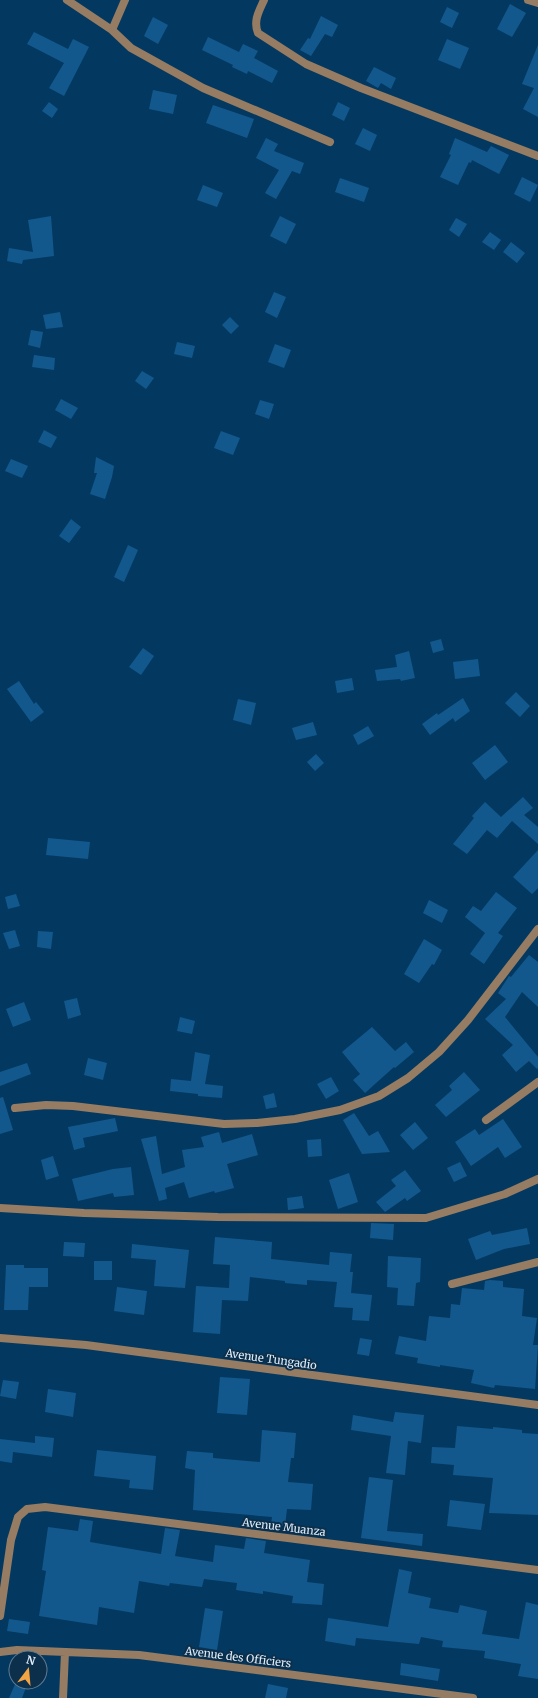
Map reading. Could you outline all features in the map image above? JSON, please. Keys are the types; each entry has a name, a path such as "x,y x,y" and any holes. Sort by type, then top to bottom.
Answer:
{"street":[{"path":"67,0 112,30 131,48 203,88 330,142"},
{"path":"112,30 125,0"},
{"path":"264,0 256,20 255,27 258,33 306,64 361,88 538,156"},
{"path":"528,0 538,3"},
{"path":"15,1108 46,1105 73,1106 224,1124 257,1123 295,1119 340,1110 379,1096 408,1078 439,1052 468,1020 538,929"},
{"path":"486,1120 538,1082"},
{"path":"0,1208 218,1217 426,1218 505,1194 538,1179"},
{"path":"452,1284 538,1262"},
{"name":"Avenue Tungadio","path":"0,1338 86,1345 538,1405"},
{"name":"Avenue Muanza","path":"0,1616 11,1540 18,1517 27,1508 45,1507 538,1570"},
{"name":"Avenue des Officiers","path":"0,1652 16,1650 139,1655 473,1698"},
{"path":"63,1698 65,1652"}],"building":[{"path":"510,4 526,13 512,37 497,29"},
{"path":"447,7 459,13 452,28 440,22"},
{"path":"321,16 338,25 332,37 325,34 311,56 300,50 308,38 310,39"},
{"path":"153,17 168,25 158,44 144,36"},
{"path":"34,32 68,49 73,39 89,47 64,96 49,88 64,63 27,44"},
{"path":"208,37 239,52 243,44 258,51 254,58 278,71 272,83 248,71 247,74 232,67 233,65 202,50"},
{"path":"447,39 469,48 460,69 438,60"},
{"path":"538,45 538,117 523,109 534,88 522,84"},
{"path":"374,67 396,78 391,89 381,83 378,88 366,81"},
{"path":"153,90 177,95 173,114 149,109"},
{"path":"49,102 58,109 52,118 42,111"},
{"path":"338,102 350,108 344,121 332,115"},
{"path":"213,105 254,119 247,138 206,123"},
{"path":"363,128 377,135 370,151 355,144"},
{"path":"266,138 278,144 274,151 304,163 300,174 292,171 276,199 265,193 279,170 256,158"},
{"path":"455,138 487,152 491,146 509,155 499,174 472,160 471,163 469,162 458,185 440,177 451,155 449,154"},
{"path":"522,177 538,185 530,202 514,194"},
{"path":"340,178 369,188 364,202 335,192"},
{"path":"203,185 223,193 217,207 197,200"},
{"path":"51,216 54,256 23,260 22,264 7,261 9,248 33,252 28,220"},
{"path":"280,216 296,224 286,244 270,236"},
{"path":"456,218 467,224 459,237 449,230"},
{"path":"490,232 501,240 494,250 482,242"},
{"path":"511,242 525,253 517,263 503,252"},
{"path":"274,292 286,297 277,318 265,312"},
{"path":"60,312 63,327 46,329 43,315"},
{"path":"230,317 239,326 231,334 222,325"},
{"path":"31,330 43,332 40,348 28,345"},
{"path":"177,342 195,346 192,358 174,354"},
{"path":"275,344 291,350 284,368 268,362"},
{"path":"34,355 55,358 54,370 32,367"},
{"path":"142,371 154,378 146,389 135,381"},
{"path":"61,399 78,408 71,419 55,410"},
{"path":"260,400 274,404 269,419 255,414"},
{"path":"44,430 57,437 51,448 38,442"},
{"path":"221,431 240,438 233,455 214,448"},
{"path":"96,457 114,466 105,499 90,494 97,473 94,473"},
{"path":"11,459 28,466 22,478 5,471"},
{"path":"71,519 81,527 69,543 59,536"},
{"path":"128,545 138,550 124,582 114,577"},
{"path":"441,639 444,650 433,653 430,642"},
{"path":"143,648 154,656 141,675 129,667"},
{"path":"409,651 415,678 401,681 400,679 377,681 375,670 397,667 395,655"},
{"path":"478,659 480,676 455,679 453,662"},
{"path":"352,678 354,690 337,693 335,681"},
{"path":"19,681 34,704 36,702 44,712 31,722 7,689"},
{"path":"516,692 530,706 520,717 505,703"},
{"path":"463,698 470,711 455,722 453,718 430,735 422,724 437,713 438,715"},
{"path":"238,699 256,703 251,725 233,720"},
{"path":"313,722 317,735 296,740 292,728"},
{"path":"368,726 374,736 358,745 353,735"},
{"path":"495,745 508,762 485,780 472,763"},
{"path":"316,754 324,763 315,771 307,762"},
{"path":"523,797 533,808 524,815 538,827 538,844 512,821 497,838 487,830 467,854 453,844 474,818 472,816 485,802 501,817"},
{"path":"48,838 90,842 88,859 46,855"},
{"path":"538,850 538,888 532,894 513,877"},
{"path":"496,892 517,908 498,933 503,936 484,964 470,954 485,933 465,917 473,906 481,911"},
{"path":"16,894 20,906 8,909 5,897"},
{"path":"429,900 448,910 442,923 423,913"},
{"path":"15,930 20,946 9,949 3,933"},
{"path":"38,931 53,932 51,949 37,947"},
{"path":"424,939 442,950 434,965 432,964 419,983 404,974"},
{"path":"529,955 538,962 538,1007 522,992 505,1017 538,1057 538,1068 537,1069 529,1061 516,1072 502,1055 513,1045 485,1019 506,999 498,993 509,976 511,977"},
{"path":"77,998 81,1015 68,1019 64,1001"},
{"path":"24,1002 31,1020 13,1027 6,1009"},
{"path":"180,1017 195,1021 192,1034 177,1031"},
{"path":"372,1027 395,1051 406,1042 414,1052 395,1068 394,1067 365,1093 353,1080 360,1074 342,1052"},
{"path":"195,1052 210,1055 205,1084 223,1086 222,1098 198,1096 198,1094 170,1091 171,1079 191,1081"},
{"path":"88,1058 107,1063 103,1080 84,1075"},
{"path":"27,1063 31,1074 0,1086 0,1072"},
{"path":"464,1072 480,1090 446,1117 435,1105 452,1090 449,1086"},
{"path":"331,1077 339,1091 326,1099 317,1084"},
{"path":"274,1093 277,1107 266,1109 263,1096"},
{"path":"3,1097 13,1130 0,1134 0,1098"},
{"path":"354,1113 369,1136 378,1131 390,1152 362,1154 343,1120"},
{"path":"115,1118 118,1131 83,1138 85,1147 74,1150 68,1127"},
{"path":"503,1119 522,1147 505,1158 498,1147 471,1166 455,1142 475,1129 479,1135"},
{"path":"415,1122 428,1138 413,1150 400,1135"},
{"path":"219,1132 222,1143 252,1134 258,1155 227,1164 234,1188 215,1193 214,1191 189,1198 184,1182 165,1188 167,1199 159,1201 141,1139 156,1136 162,1174 185,1167 182,1150 204,1147 201,1137"},
{"path":"321,1139 322,1156 308,1157 307,1140"},
{"path":"53,1156 59,1176 46,1180 41,1160"},
{"path":"460,1162 467,1176 454,1182 447,1168"},
{"path":"131,1167 134,1195 114,1197 113,1193 78,1201 72,1179 113,1169"},
{"path":"405,1170 421,1191 407,1201 405,1198 385,1212 376,1202 396,1186 391,1180"},
{"path":"349,1173 358,1202 338,1209 329,1180"},
{"path":"302,1196 304,1208 288,1210 287,1198"},
{"path":"371,1223 394,1224 393,1240 370,1238"},
{"path":"527,1228 530,1244 504,1249 476,1260 468,1239 490,1231 492,1235"},
{"path":"215,1237 272,1242 271,1259 329,1265 330,1252 352,1254 350,1272 353,1272 351,1293 372,1295 369,1321 352,1320 353,1308 334,1307 337,1282 307,1280 307,1285 250,1277 248,1301 222,1300 220,1334 193,1332 196,1286 229,1288 230,1265 213,1264"},
{"path":"64,1242 85,1243 84,1257 63,1256"},
{"path":"132,1244 189,1250 185,1288 154,1286 156,1260 131,1258"},
{"path":"388,1256 421,1258 420,1282 416,1283 414,1306 397,1305 398,1288 387,1287"},
{"path":"94,1261 112,1261 112,1280 94,1280"},
{"path":"6,1265 24,1265 24,1268 48,1268 48,1287 29,1287 28,1310 4,1310"},
{"path":"485,1281 503,1281 503,1287 524,1289 522,1316 537,1318 533,1345 538,1345 535,1389 495,1385 494,1388 471,1383 474,1370 417,1363 418,1358 395,1354 399,1336 426,1341 429,1316 450,1318 451,1304 460,1305 462,1288 484,1290"},
{"path":"117,1287 147,1291 144,1315 114,1311"},
{"path":"360,1338 372,1340 369,1356 357,1354"},
{"path":"220,1377 250,1379 247,1415 217,1413"},
{"path":"3,1380 19,1382 16,1399 0,1396"},
{"path":"48,1389 76,1393 73,1417 45,1412"},
{"path":"395,1412 424,1415 421,1443 408,1441 405,1475 386,1473 391,1436 351,1430 353,1415 393,1422"},
{"path":"457,1426 493,1429 493,1427 522,1430 522,1433 538,1434 538,1515 489,1513 493,1478 453,1475 454,1465 431,1463 432,1447 455,1448"},
{"path":"262,1430 296,1433 294,1458 291,1458 288,1482 313,1484 311,1510 287,1509 285,1526 271,1524 272,1517 193,1510 195,1470 185,1468 187,1451 213,1453 213,1458 260,1462"},
{"path":"35,1436 54,1438 52,1457 13,1452 12,1463 0,1461 0,1439 35,1443"},
{"path":"97,1450 156,1456 153,1490 129,1488 130,1480 94,1476"},
{"path":"369,1477 393,1480 387,1531 423,1534 422,1546 361,1538"},
{"path":"450,1500 485,1504 481,1530 447,1526"},
{"path":"80,1519 93,1521 90,1542 161,1554 165,1528 180,1530 175,1556 213,1562 215,1545 244,1549 246,1538 266,1541 264,1553 310,1560 307,1582 324,1584 322,1605 292,1603 293,1596 263,1591 263,1594 236,1590 237,1583 204,1579 202,1587 170,1583 169,1586 139,1581 134,1613 99,1607 97,1625 39,1616 46,1571 42,1570 48,1527 78,1531"},
{"path":"399,1569 412,1572 408,1593 431,1598 429,1608 458,1613 460,1605 487,1611 482,1634 519,1639 526,1602 538,1605 538,1679 518,1676 521,1664 484,1658 485,1651 442,1647 443,1641 421,1637 419,1644 356,1638 355,1646 325,1641 328,1618 388,1627"},
{"path":"205,1608 223,1611 217,1650 199,1647"},
{"path":"9,1619 30,1622 28,1634 7,1631"},
{"path":"401,1663 440,1669 438,1681 400,1675"},
{"path":"268,1684 288,1688 286,1698 265,1698"},
{"path":"12,1690 25,1690 22,1698 9,1698"}]}
